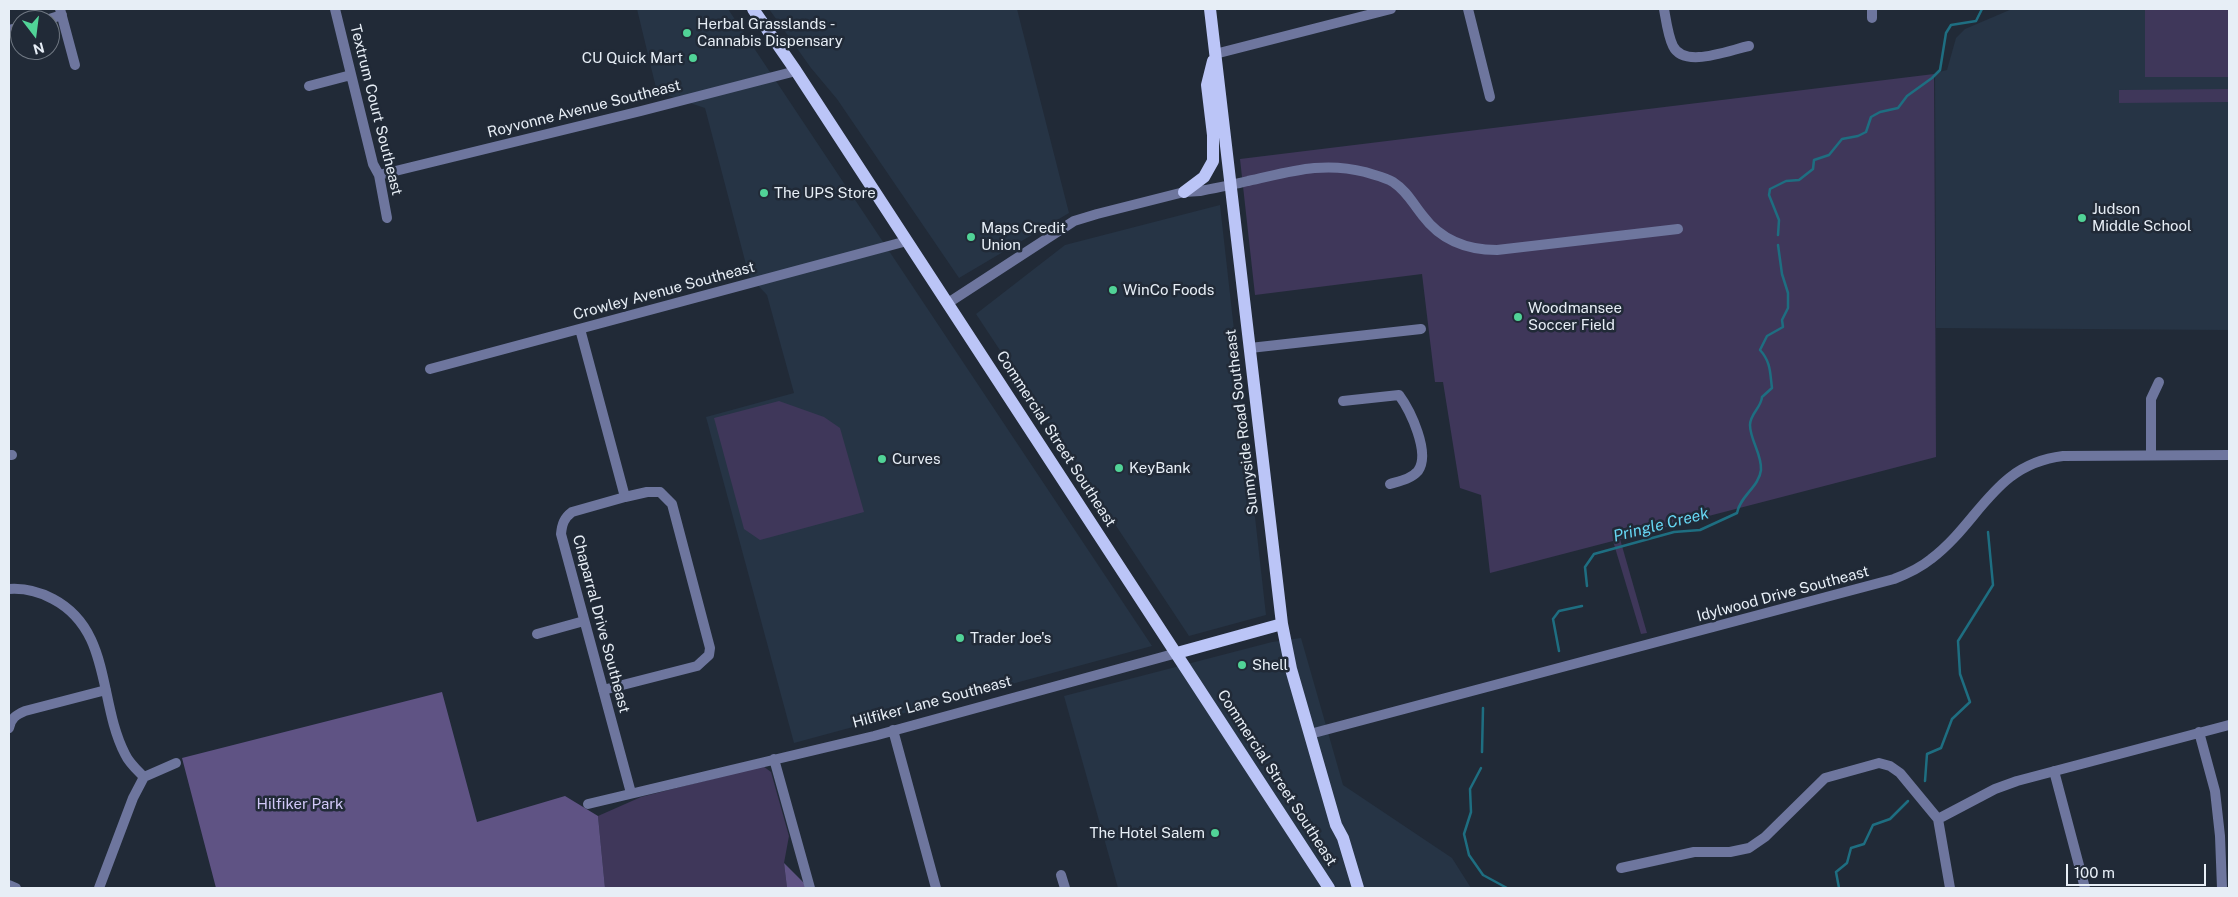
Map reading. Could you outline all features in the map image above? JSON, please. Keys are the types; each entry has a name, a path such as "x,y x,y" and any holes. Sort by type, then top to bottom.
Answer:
{"main road":[{"name":"Commercial Street Southeast","path":"753,9 796,70 1329,888"},
{"name":"Sunnyside Road Southeast","path":"1210,9 1282,624 1291,670 1336,825 1343,838 1358,888"},
{"path":"1184,192 1204,177 1213,161 1213,135 1207,85 1215,54"},
{"name":"Hilfiker Lane Southeast","path":"1177,653 1282,624"}],"street":[{"name":"Textrum Court Southeast","path":"335,9 373,164 379,175 387,218"},
{"path":"1215,54 1392,9"},
{"path":"1468,9 1490,97"},
{"path":"1664,9 1673,46 1678,54 1686,58 1696,58 1749,46"},
{"path":"61,12 75,65"},
{"name":"Royvonne Avenue Southeast","path":"379,175 622,116 796,70"},
{"path":"309,86 351,75"},
{"path":"948,303 1074,221 1184,192 1231,185 1309,167 1336,166 1380,176 1400,186 1428,222 1452,241 1468,247 1488,250 1678,229"},
{"name":"Crowley Avenue Southeast","path":"430,369 907,241"},
{"path":"580,329 625,498 646,492 660,492 672,504 710,648 709,655 697,666 603,690"},
{"path":"1250,348 1421,329"},
{"path":"2151,455 2150,399 2159,382"},
{"path":"1343,402 1399,395 1414,419 1421,454 1419,469 1413,476 1390,484"},
{"name":"Idylwood Drive Southeast","path":"1310,734 1881,584 1908,573 1931,559 2010,476 2030,464 2050,457 2229,455"},
{"name":"Chaparral Drive Southeast","path":"625,498 572,512 566,517 562,525 561,534 631,793"},
{"path":"9,589 27,590 48,596 73,611 90,634 124,753 144,777"},
{"path":"538,634 584,621"},
{"name":"Hilfiker Lane Southeast","path":"588,804 893,730 1177,653"},
{"path":"9,728 10,722 16,715 25,711 106,690"},
{"path":"1938,819 2007,784 2229,725"},
{"path":"893,730 936,888"},
{"path":"2199,732 2215,791 2220,836 2222,888"},
{"path":"774,759 810,888"},
{"path":"99,888 133,798 144,777 176,763"},
{"path":"1620,868 1694,852 1730,852 1749,848 1765,837 1825,778 1880,763 1890,766 1900,773 1938,819 1948,886"},
{"path":"2054,770 2085,888"},
{"path":"1061,875 1065,888"},
{"path":"9,885 16,888"}],"shaded area":[{"path":"637,9 728,9 1152,646 794,743 706,417 794,393 767,295 749,276 705,108 657,92"},
{"path":"769,9 1017,9 1069,213 959,278 837,99 811,68"},
{"name":"Judson Middle School","path":"2012,9 2229,9 2229,330 1936,328 1935,73 1947,70 1956,38 1965,29"},
{"path":"2145,9 2229,9 2229,77 2145,77"},
{"path":"1934,74 1936,457 1620,539 1647,633 1641,634 1613,541 1490,573 1481,495 1460,488 1443,382 1435,382 1422,274 1255,295 1240,159"},
{"path":"2229,89 2229,102 2119,103 2119,90"},
{"path":"1220,205 1266,615 1189,636 976,314 1065,245"},
{"path":"779,401 824,417 840,428 864,512 760,540 744,529 714,418"},
{"path":"1301,638 1343,785 1452,858 1471,888 1118,888 1064,696 1272,642"},
{"path":"763,766 771,772 789,836 784,863 787,888 605,888 598,816 641,797"}],"green space":[{"name":"Hilfiker Park","path":"442,692 477,822 565,796 598,816 605,888 216,888 182,758"},
{"path":"784,863 809,888 787,888"}],"waterway":[{"name":"Pringle Creek","path":"1778,235 1779,220 1769,195 1770,189 1786,181 1799,180 1813,169 1814,160 1829,155 1842,139 1858,136 1866,132 1871,117 1880,112 1898,108 1907,96 1940,70 1946,33 1951,25 1976,21 1982,9"},
{"name":"Pringle Creek","path":"1587,586 1585,567 1594,554 1674,532 1700,530 1737,513 1742,502 1757,482 1760,476 1761,464 1752,436 1750,421 1762,397 1772,388 1768,363 1760,350 1767,336 1783,327 1782,320 1788,308 1788,293 1782,274 1778,245"},
{"path":"1925,781 1927,754 1941,748 1952,719 1970,702 1960,674 1958,641 1993,585 1988,532"},
{"name":"Pringle Creek","path":"1559,651 1553,619 1559,611 1582,606"},
{"name":"Pringle Creek","path":"1482,752 1483,708"},
{"name":"Pringle Creek","path":"1481,768 1470,789 1471,812 1464,834 1469,855 1483,875 1507,888"},
{"path":"1839,888 1836,872 1847,863 1851,848 1864,844 1873,825 1890,819 1908,801"}],"place":[{"name":"Herbal Grasslands - Cannabis Dispensary","path":"687,33"},
{"name":"CU Quick Mart","path":"693,58"},
{"name":"The UPS Store","path":"764,193"},
{"name":"Judson Middle School","path":"2082,218"},
{"name":"Maps Credit Union","path":"971,237"},
{"name":"WinCo Foods","path":"1113,290"},
{"name":"Woodmansee Soccer Field","path":"1518,317"},
{"name":"Curves","path":"882,459"},
{"name":"KeyBank","path":"1119,468"},
{"name":"Trader Joe's","path":"960,638"},
{"name":"Shell","path":"1242,665"},
{"name":"The Hotel Salem","path":"1215,833"}]}
